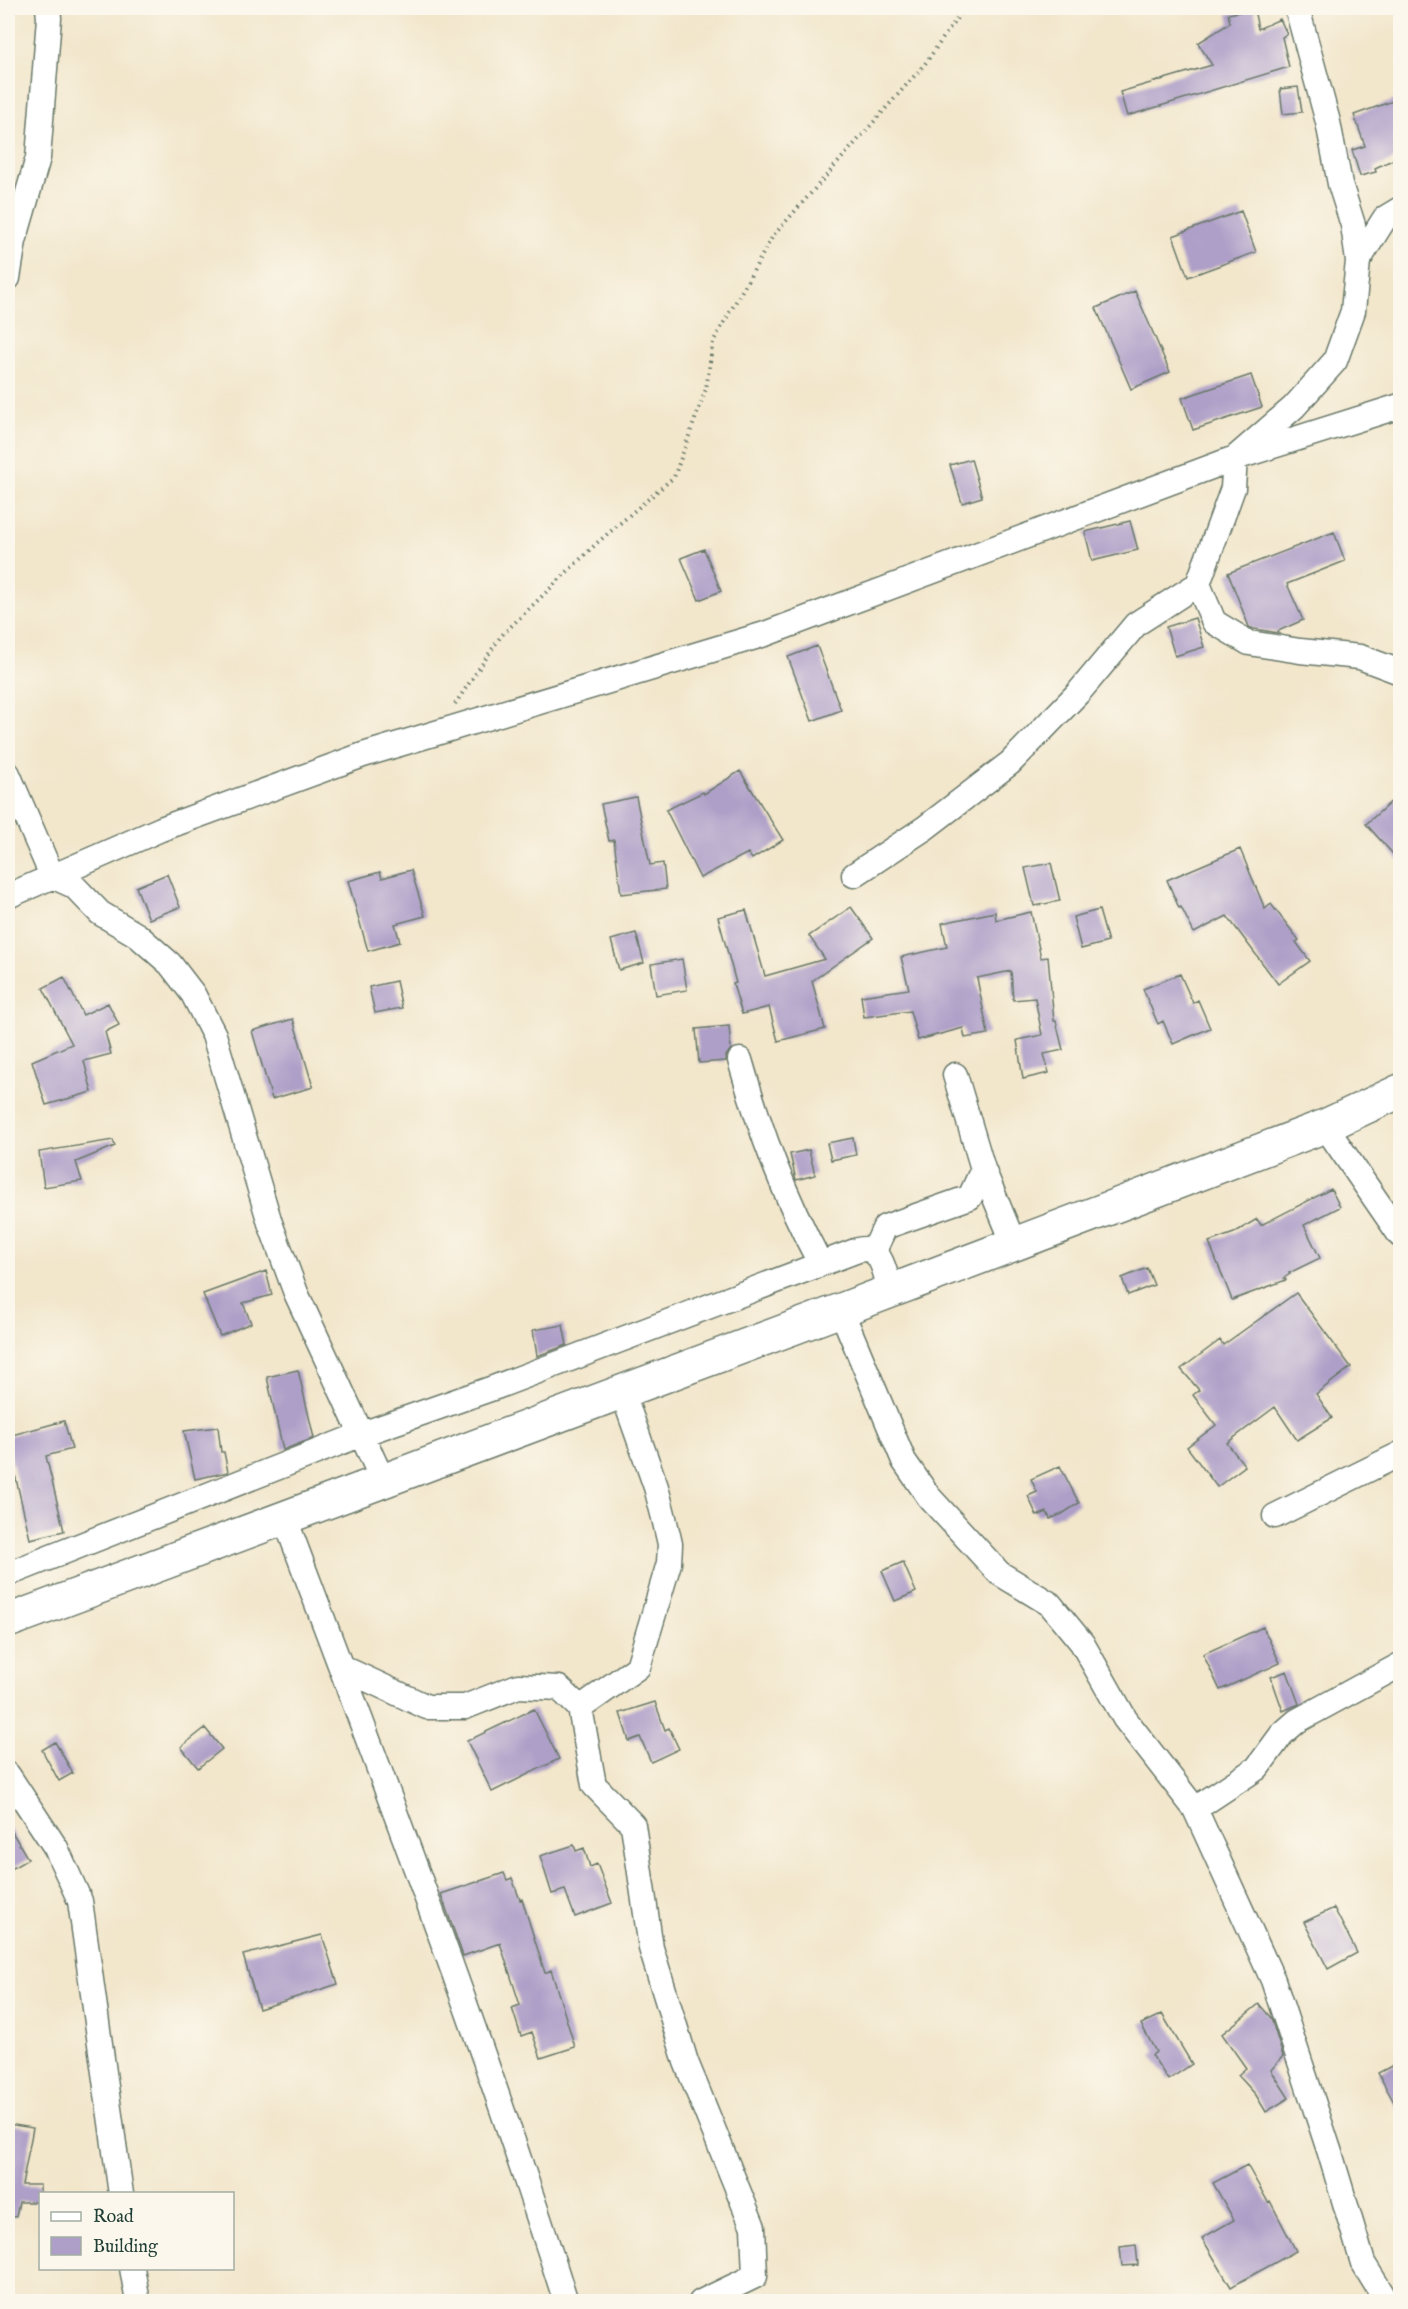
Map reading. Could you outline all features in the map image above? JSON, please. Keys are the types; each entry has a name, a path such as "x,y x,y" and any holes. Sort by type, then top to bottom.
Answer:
{"street":[{"path":"8,278 14,241 38,158 48,8"},
{"path":"854,875 925,828 1010,763 1079,692 1136,624 1198,584 1233,488 1235,458 1294,407 1335,361 1353,311 1358,261 1353,225 1340,184 1328,122 1297,8"},
{"path":"1358,261 1385,218 1401,209"},
{"path":"8,896 172,825 363,755 765,633 1235,458 1401,406"},
{"path":"1198,584 1214,622 1249,643 1359,657 1401,672"},
{"path":"8,774 52,876 74,886 100,913 137,935 170,964 193,994 214,1035 270,1223 296,1293 383,1481"},
{"path":"740,1060 754,1110 776,1171 820,1263"},
{"path":"955,1075 983,1169 1014,1244"},
{"path":"8,1620 841,1310 1325,1126 1401,1091"},
{"path":"1325,1126 1401,1235"},
{"path":"874,1251 885,1227 970,1197 983,1169"},
{"path":"8,1574 362,1434 496,1387 820,1263 866,1248 879,1256 890,1291"},
{"path":"841,1310 904,1461 929,1497 999,1573 1050,1604 1082,1643 1125,1719 1195,1809 1273,1980 1330,2153 1363,2263 1384,2297 1390,2301"},
{"path":"580,1708 638,1666 669,1563 670,1544 656,1487 622,1391"},
{"path":"1275,1516 1401,1454"},
{"path":"284,1516 524,2170 566,2301"},
{"path":"1195,1809 1257,1768 1282,1734 1297,1721 1401,1665"},
{"path":"340,1667 427,1707 465,1707 518,1686 560,1688 580,1708 594,1785 633,1825 651,1948 686,2062 753,2227 755,2276 701,2301"},
{"path":"8,1775 56,1848 80,1901 121,2192"},
{"path":"132,2270 138,2301"}],"path":[{"path":"434,734 501,636 597,543 674,477 706,389 713,342 773,236 925,64 964,8"}],"building":[{"path":"1254,9 1258,29 1280,19 1287,34 1282,37 1289,67 1127,116 1120,92 1212,65 1198,43 1230,23 1228,14"},
{"path":"1298,87 1302,112 1283,114 1280,89"},
{"path":"1401,98 1401,156 1375,168 1376,172 1360,176 1352,150 1365,146 1354,115"},
{"path":"1241,211 1256,252 1188,277 1173,236"},
{"path":"1135,291 1170,372 1131,389 1096,308"},
{"path":"1251,375 1262,407 1193,430 1182,398"},
{"path":"971,459 982,497 962,503 950,465"},
{"path":"1130,521 1138,550 1092,561 1085,532"},
{"path":"1334,532 1345,561 1287,584 1303,620 1278,631 1279,633 1249,627 1228,573"},
{"path":"704,549 721,591 699,600 681,558"},
{"path":"1195,618 1204,647 1175,656 1166,627"},
{"path":"817,646 841,710 812,721 788,657"},
{"path":"740,771 783,840 752,859 748,853 700,878 666,810 703,792 704,794"},
{"path":"1401,793 1401,863 1366,824"},
{"path":"636,797 650,865 663,863 666,889 621,894 614,840 609,841 601,804"},
{"path":"1240,849 1265,909 1271,904 1299,940 1296,942 1310,961 1278,984 1227,916 1194,933 1181,907 1179,908 1167,880"},
{"path":"1051,863 1060,901 1034,906 1025,868"},
{"path":"411,870 425,916 395,924 400,942 368,951 348,881 380,872 382,878"},
{"path":"167,874 180,907 149,919 136,887"},
{"path":"851,907 873,938 812,981 825,1029 778,1041 769,1007 742,1014 718,917 746,910 765,976 825,959 809,936"},
{"path":"1099,910 1108,942 1081,949 1073,917"},
{"path":"995,912 996,920 1031,912 1041,958 1048,957 1054,1021 1056,1021 1063,1050 1044,1054 1049,1073 1023,1079 1017,1040 1042,1035 1035,998 1013,1000 1011,971 977,978 988,1034 965,1038 963,1028 918,1040 910,1011 864,1017 861,996 909,989 901,957 947,947 942,923"},
{"path":"636,933 644,963 619,970 611,940"},
{"path":"682,959 687,990 656,995 651,964"},
{"path":"1180,974 1193,1003 1198,1000 1210,1028 1173,1044 1163,1021 1158,1024 1143,989"},
{"path":"64,977 83,1015 108,1003 119,1025 105,1032 111,1054 84,1061 92,1092 46,1105 32,1061 72,1044 43,988"},
{"path":"396,981 402,1008 375,1013 369,987"},
{"path":"293,1019 313,1087 272,1099 252,1031"},
{"path":"729,1026 731,1049 726,1056 726,1061 699,1063 696,1029"},
{"path":"853,1138 856,1155 831,1160 827,1143"},
{"path":"113,1140 115,1146 76,1162 82,1181 44,1187 39,1152"},
{"path":"809,1150 815,1175 796,1180 790,1154"},
{"path":"1331,1189 1340,1207 1304,1225 1320,1258 1289,1273 1284,1278 1286,1280 1232,1300 1209,1242 1234,1233 1257,1219 1261,1225"},
{"path":"1147,1268 1154,1285 1128,1295 1122,1278"},
{"path":"266,1271 272,1295 243,1303 251,1323 220,1336 203,1294"},
{"path":"1296,1293 1351,1367 1316,1394 1332,1418 1297,1440 1275,1407 1227,1443 1245,1466 1217,1487 1187,1447 1216,1425 1193,1395 1199,1390 1181,1369 1220,1340 1223,1345"},
{"path":"563,1325 567,1345 537,1356 533,1330"},
{"path":"298,1370 314,1438 283,1450 267,1377"},
{"path":"64,1421 72,1449 46,1456 64,1531 30,1539 10,1453 8,1453 8,1436"},
{"path":"218,1427 221,1452 224,1452 228,1472 195,1479 184,1431"},
{"path":"1060,1466 1079,1503 1050,1519 1047,1512 1037,1516 1028,1496 1037,1492 1031,1479"},
{"path":"903,1562 916,1592 895,1601 882,1571"},
{"path":"1263,1627 1280,1663 1220,1690 1203,1654"},
{"path":"1287,1671 1299,1704 1283,1711 1271,1677"},
{"path":"655,1702 665,1730 669,1728 679,1749 651,1762 640,1737 629,1741 620,1713"},
{"path":"534,1709 559,1759 492,1792 467,1741"},
{"path":"205,1728 222,1749 198,1768 181,1747"},
{"path":"55,1742 73,1773 59,1781 42,1750"},
{"path":"8,1825 28,1859 8,1871"},
{"path":"574,1845 576,1851 584,1848 590,1867 597,1864 612,1903 575,1917 565,1890 552,1894 540,1856"},
{"path":"504,1873 507,1880 512,1878 520,1900 522,1899 545,1973 551,1970 575,2047 541,2058 532,2032 521,2036 512,2008 520,2005 500,1943 463,1956 441,1894"},
{"path":"1334,1908 1357,1953 1328,1969 1304,1922"},
{"path":"322,1935 338,1984 259,2009 243,1955"},
{"path":"1259,2004 1271,2018 1283,2056 1271,2070 1289,2098 1266,2112 1256,2095 1238,2075 1246,2068 1222,2034"},
{"path":"1162,2014 1192,2064 1168,2080 1152,2055 1156,2052 1141,2024"},
{"path":"1401,2061 1401,2115 1378,2073"},
{"path":"8,2124 33,2128 22,2185 40,2185 40,2192 39,2202 19,2202 16,2217 8,2216"},
{"path":"1247,2165 1268,2202 1270,2201 1296,2251 1231,2287 1202,2238 1234,2220 1213,2183"},
{"path":"1136,2245 1138,2265 1122,2266 1120,2247"}]}
